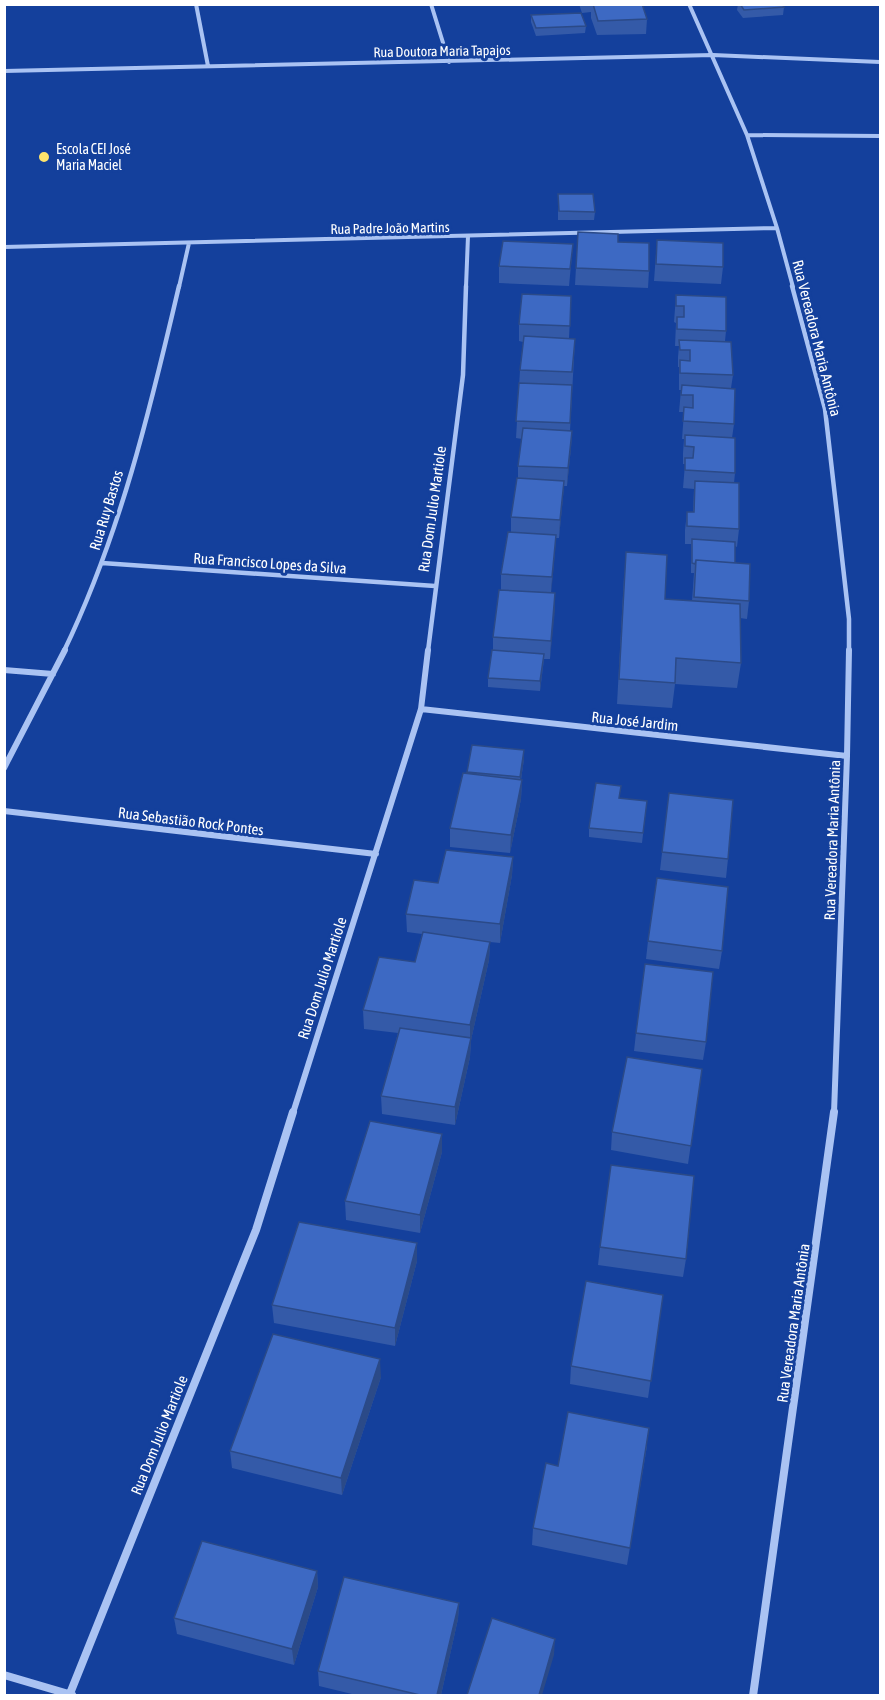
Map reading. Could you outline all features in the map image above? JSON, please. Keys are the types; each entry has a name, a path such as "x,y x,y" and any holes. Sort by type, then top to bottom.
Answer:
{"street":[{"path":"196,4 208,66"},
{"path":"431,4 449,62"},
{"name":"Rua Vereadora Maria Antônia","path":"689,4 747,135 777,228 825,409 849,619 847,756 832,1128 753,1695"},
{"name":"Rua Doutora Maria Tapajos","path":"4,71 713,55 880,62"},
{"path":"747,135 880,136"},
{"name":"Rua Padre João Martins","path":"4,248 777,228"},
{"name":"Rua Dom Julio Martiole","path":"71,1695 256,1230 421,709 463,375 468,236"},
{"name":"Rua Ruy Bastos","path":"4,768 53,674 102,563 152,406 189,243"},
{"name":"Rua Francisco Lopes da Silva","path":"102,563 435,586"},
{"path":"4,670 53,674"},
{"name":"Rua José Jardim","path":"421,709 847,756"},
{"name":"Rua Sebastião Rock Pontes","path":"4,811 376,854"},
{"path":"4,1675 71,1695"}],"building":[{"path":"593,4 642,4 647,19 598,21"},
{"path":"740,4 782,4 784,7 744,10"},
{"path":"581,13 586,26 536,28 531,15"},
{"path":"558,194 593,194 595,212 559,211"},
{"path":"578,232 618,234 618,242 649,243 649,271 576,268"},
{"path":"657,240 723,243 723,267 656,264"},
{"path":"503,241 573,244 570,269 499,266"},
{"path":"522,294 571,296 570,326 519,324"},
{"path":"676,295 726,297 726,331 677,329 677,317 684,317 684,306 676,306"},
{"path":"524,336 575,339 572,372 520,370"},
{"path":"679,340 731,342 733,375 680,373 680,360 690,361 690,350 680,350"},
{"path":"519,383 572,385 570,423 516,421"},
{"path":"682,385 735,389 734,424 683,421 684,407 693,408 693,395 681,395"},
{"path":"523,428 572,431 568,468 518,466"},
{"path":"685,435 735,438 735,473 685,470 685,458 693,458 694,447 685,446"},
{"path":"517,478 564,481 560,520 511,517"},
{"path":"695,481 739,483 739,529 687,526 687,512 694,512"},
{"path":"508,532 556,535 552,577 501,574"},
{"path":"692,539 735,542 735,563 696,560 695,564 692,563"},
{"path":"626,552 667,555 665,599 740,604 741,663 676,658 675,683 619,679"},
{"path":"696,560 750,564 749,601 694,597"},
{"path":"499,590 555,593 551,641 493,637"},
{"path":"492,650 544,654 540,681 488,678"},
{"path":"472,745 524,750 520,777 467,772"},
{"path":"463,773 522,780 511,835 450,828"},
{"path":"596,783 621,786 619,798 647,801 643,833 589,828"},
{"path":"669,793 733,800 728,859 662,852"},
{"path":"446,850 513,857 500,924 406,914 414,880 438,883"},
{"path":"657,878 728,887 722,951 648,941"},
{"path":"423,932 490,942 470,1025 363,1010 379,957 415,962"},
{"path":"645,964 713,972 706,1042 636,1033"},
{"path":"400,1028 471,1038 455,1107 381,1096"},
{"path":"627,1057 702,1069 691,1146 612,1132"},
{"path":"370,1121 442,1134 420,1215 345,1201"},
{"path":"611,1165 694,1176 686,1259 600,1247"},
{"path":"299,1222 417,1243 395,1328 272,1305"},
{"path":"586,1281 663,1295 651,1381 571,1366"},
{"path":"273,1334 380,1359 341,1478 230,1451"},
{"path":"568,1412 649,1428 630,1548 533,1528 546,1463 558,1466"},
{"path":"202,1541 317,1571 292,1649 174,1618"},
{"path":"344,1577 459,1603 437,1695 420,1695 318,1671"},
{"path":"492,1618 555,1639 539,1695 467,1695"}],"place":[{"name":"Escola CEI José Maria Maciel","path":"44,157"}]}
